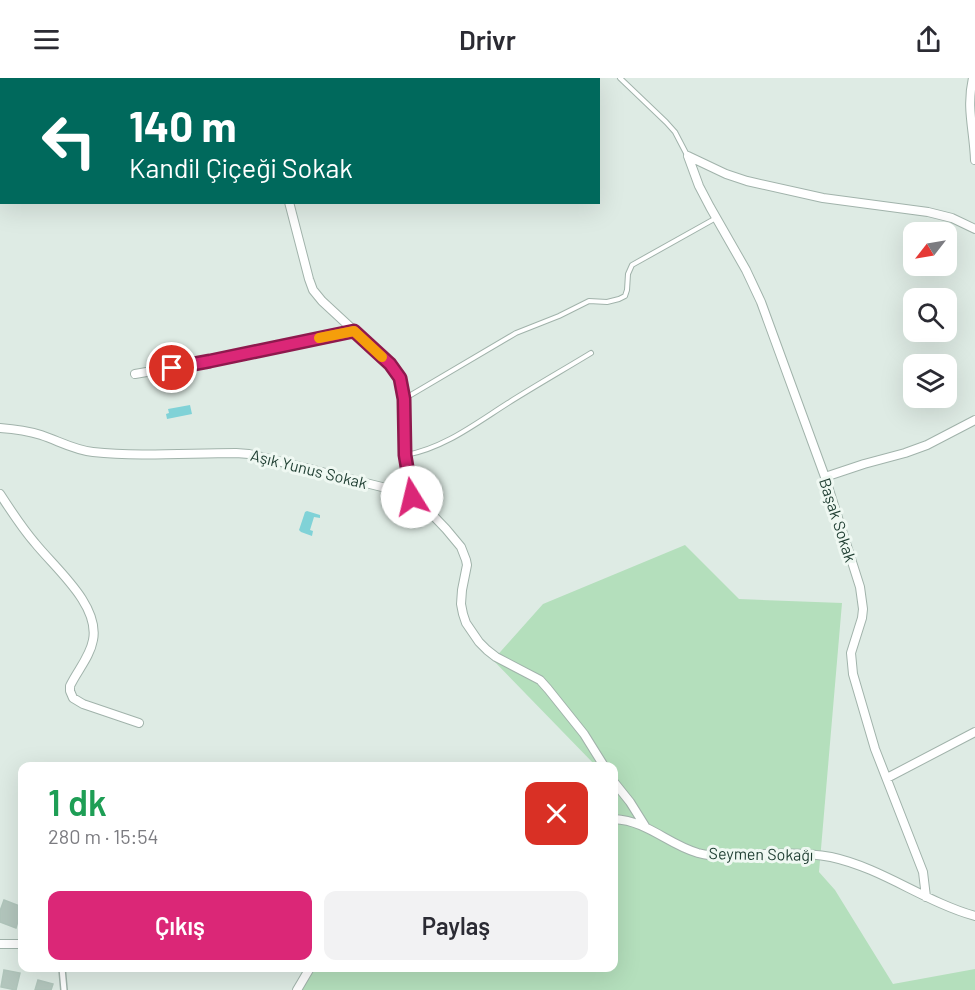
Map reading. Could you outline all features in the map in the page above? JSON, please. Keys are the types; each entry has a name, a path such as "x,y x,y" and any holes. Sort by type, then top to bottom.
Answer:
{"street":[{"path":"973,78 969,93 969,108 975,160"},
{"name":"Başak Sokak","path":"688,156 699,186 754,284 825,477 862,598 862,618 851,653 853,674 866,722 923,872 926,897"},
{"path":"688,156 747,181 823,198 928,212 952,218 975,229"},
{"path":"289,204 313,290 400,378 404,399 405,455 412,497"},
{"path":"135,374 354,331"},
{"path":"825,477 927,445 975,420"},
{"name":"Aşık Yunus Sokak","path":"0,428 41,435 72,448 94,453 249,454 394,490 412,497 431,513 461,547 466,565 461,604 472,633 487,650 506,663 531,674 549,688 584,734 602,762"},
{"path":"0,494 35,544 71,585 88,609 94,633 93,640 70,686 73,698 83,704 139,723"},
{"path":"887,778 975,732"},
{"path":"618,787 645,826"},
{"name":"Seymen Sokağı","path":"618,820 645,826 698,853 715,856 811,854 834,858 871,870 951,909 975,916"},
{"path":"0,944 18,944"},
{"path":"62,972 64,990"},
{"path":"297,990 308,972"}],"lane":[{"path":"620,78 675,132 688,156"},
{"path":"404,399 516,333 589,301 607,302 625,296 628,274 632,265 716,218"},
{"path":"405,455 427,450 448,441 591,353"}],"green space":[{"path":"685,545 739,599 842,603 819,872 835,890 893,984 975,969 975,990 293,990 302,972 618,972 618,762 592,762 493,660 543,604"}],"water":[{"path":"190,405 192,414 167,419 168,409"},
{"path":"307,511 320,515 320,518 314,517 310,530 313,531 312,536 299,530"}],"building":[{"path":"4,900 18,905 16,928 0,922 0,911"},
{"path":"4,970 20,973 16,990 1,987"},
{"path":"38,980 53,984 51,990 35,990"}],"slow traffic":[{"path":"319,338 354,331 382,357"}],"route":[{"path":"172,368 354,331 390,364 400,378 404,399 405,455 412,497"}]}
